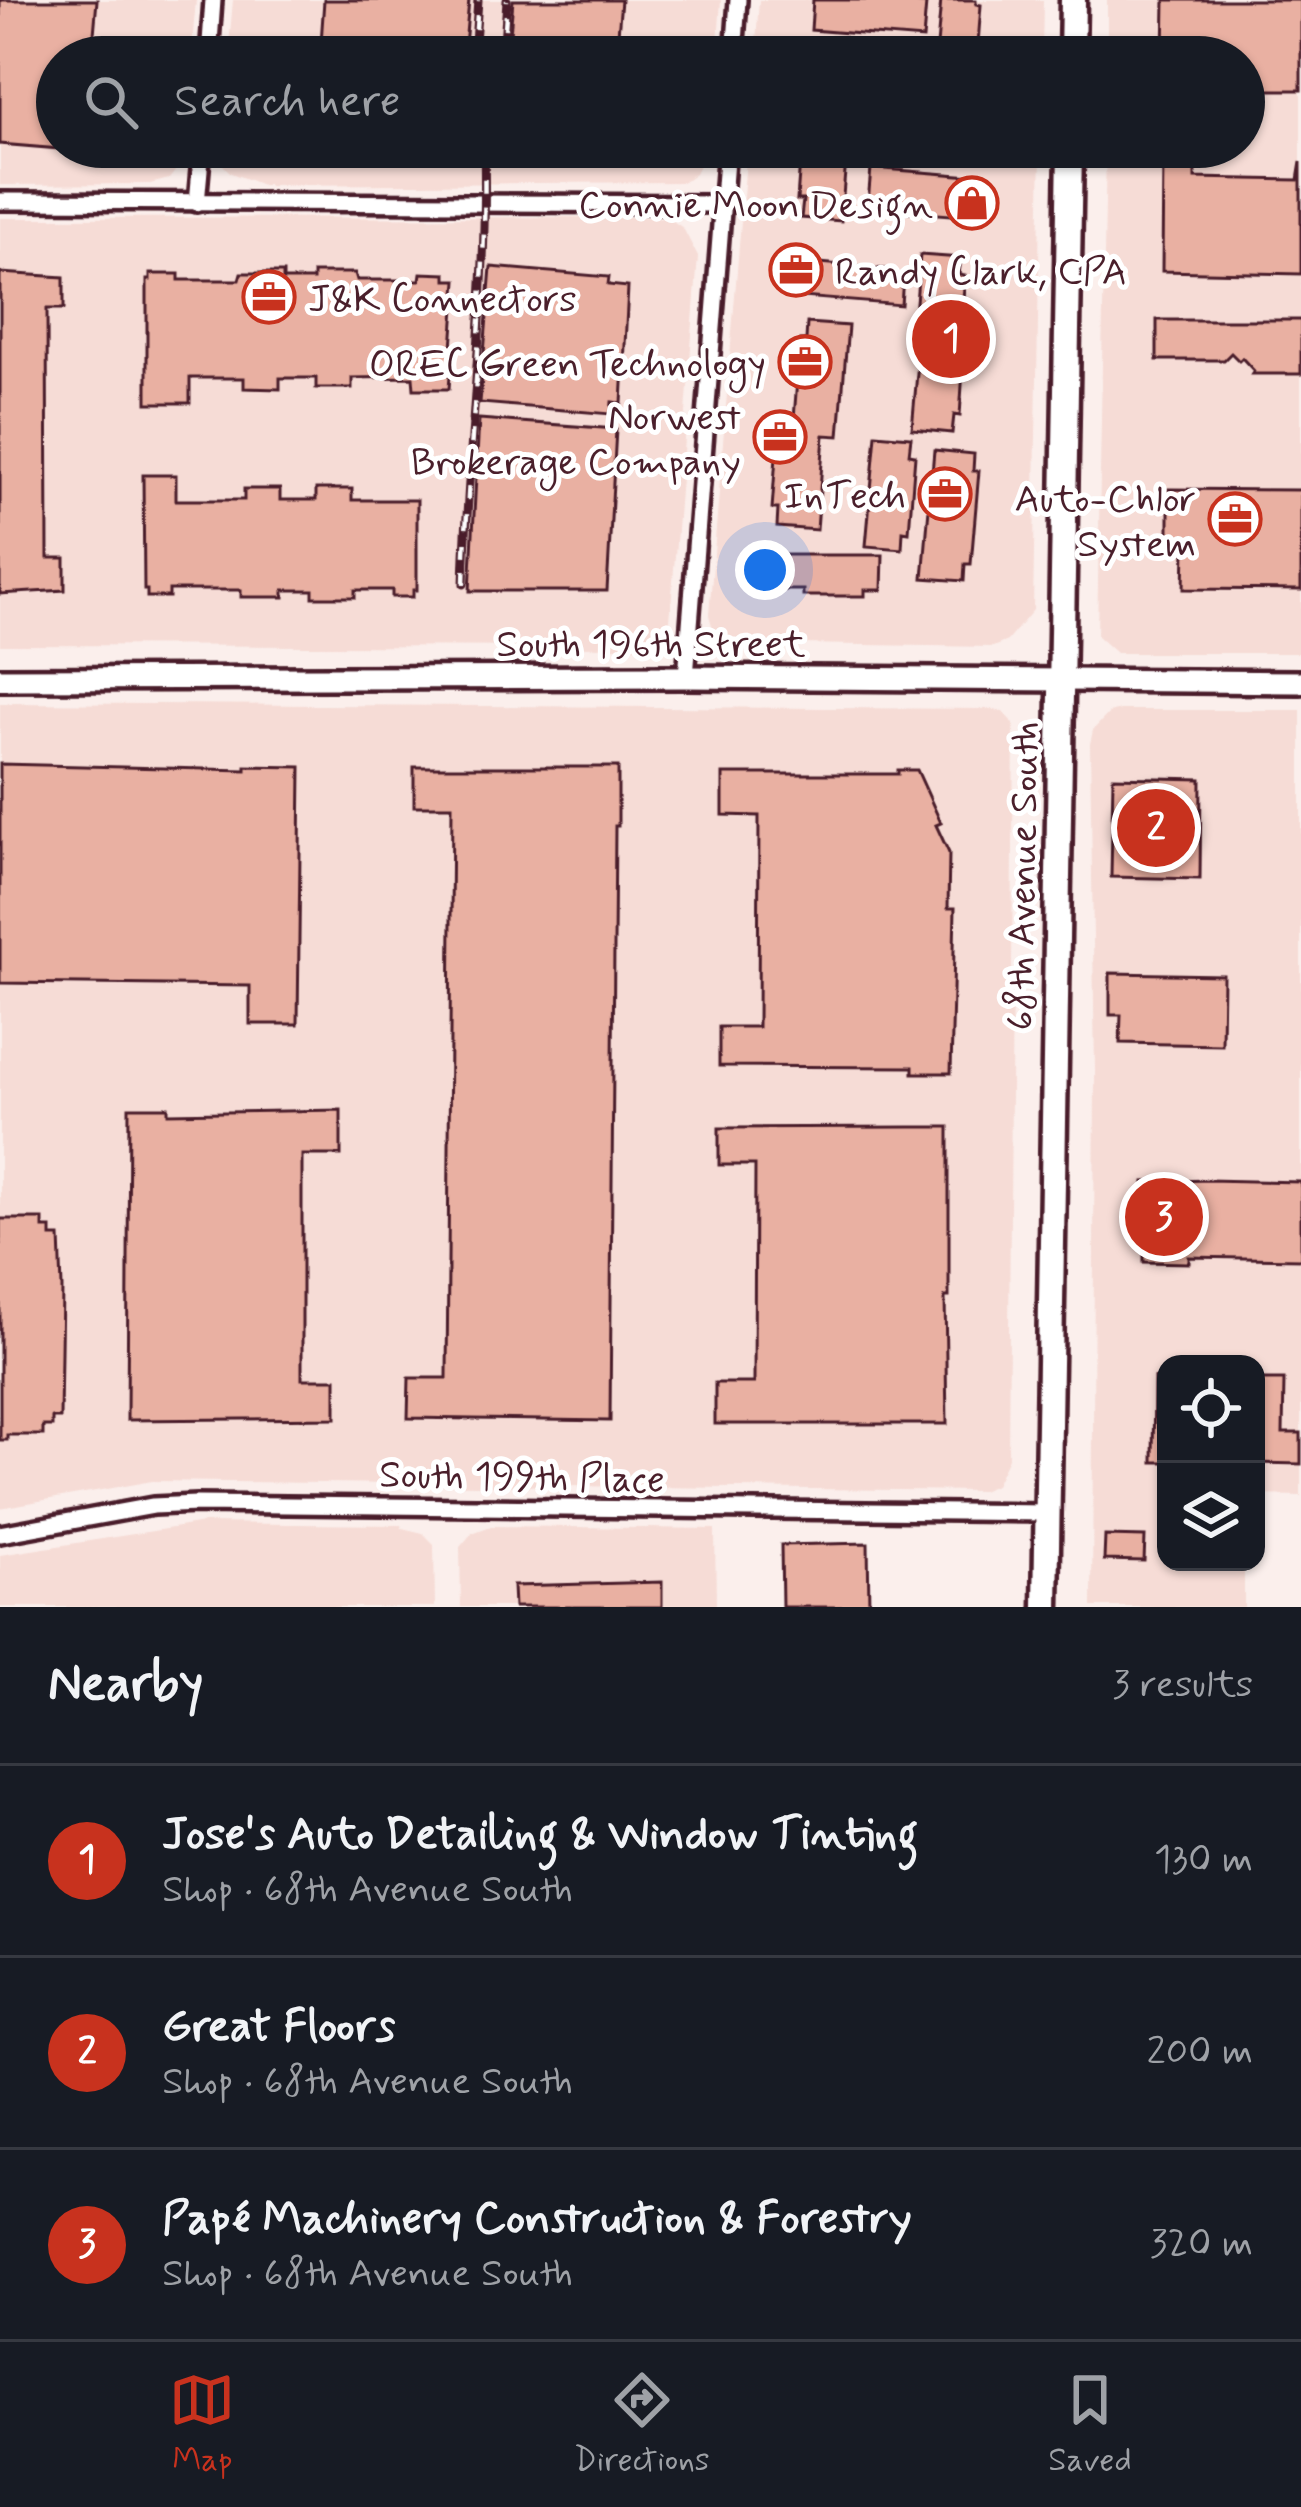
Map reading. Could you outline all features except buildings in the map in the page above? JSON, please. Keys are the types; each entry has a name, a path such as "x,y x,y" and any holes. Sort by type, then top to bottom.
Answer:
{"main road":[{"path":"1072,36 1073,0"},
{"name":"68th Avenue South","path":"1046,1607 1070,168"},
{"name":"South 196th Street","path":"0,679 1301,682"}],"street":[{"path":"210,36 213,0"},
{"path":"735,36 738,0"},
{"path":"197,203 200,168"},
{"path":"686,677 726,168"},
{"path":"0,201 723,204"},
{"name":"South 199th Place","path":"0,1534 153,1506 196,1504 1047,1513"}],"shaded area":[{"path":"0,0 196,0 193,36 36,36 36,168 178,168 169,179 150,184 0,185"},
{"path":"233,0 721,0 718,36 230,36"},
{"path":"759,0 1043,0 1042,36 756,36"},
{"path":"1107,0 1301,0 1301,653 1116,653 1097,636 1106,168 1265,168 1265,36 1107,36"},
{"path":"226,168 698,168 683,182 262,185"},
{"path":"745,168 1041,168 1033,610 1007,641 993,647 731,643 713,629 709,615"},
{"path":"0,218 670,219 683,228 698,257 670,621 661,635 637,647 0,645"},
{"path":"0,703 1003,712 1014,724 1008,1458 995,1485 981,1491 152,1481 0,1508"},
{"path":"1301,710 1301,1496 1265,1495 1265,1355 1157,1355 1157,1571 1244,1571 1244,1607 1092,1607 1095,1072 1090,744 1093,730 1109,713"},
{"path":"204,1523 401,1525 423,1533 434,1544 435,1607 0,1607 0,1555"},
{"path":"491,1526 715,1529 716,1607 461,1607 460,1547 472,1533"}],"railway":[{"path":"475,36 478,0"},
{"path":"504,36 507,0"},
{"path":"464,584 484,168"}],"place":[{"name":"Connie Moon Design","path":"972,203"},
{"name":"Randy Clark, CPA","path":"796,270"},
{"name":"J&K Connectors","path":"269,297"},
{"name":"Jose's Auto Detailing & Window Tinting","path":"951,339"},
{"name":"OREC Green Technology","path":"805,362"},
{"name":"Norwest Brokerage Company","path":"780,437"},
{"name":"InTech","path":"945,494"},
{"name":"Auto-Chlor System","path":"1235,519"},
{"name":"Great Floors","path":"1156,828"},
{"name":"Papé Machinery Construction & Forestry","path":"1164,1217"}]}
